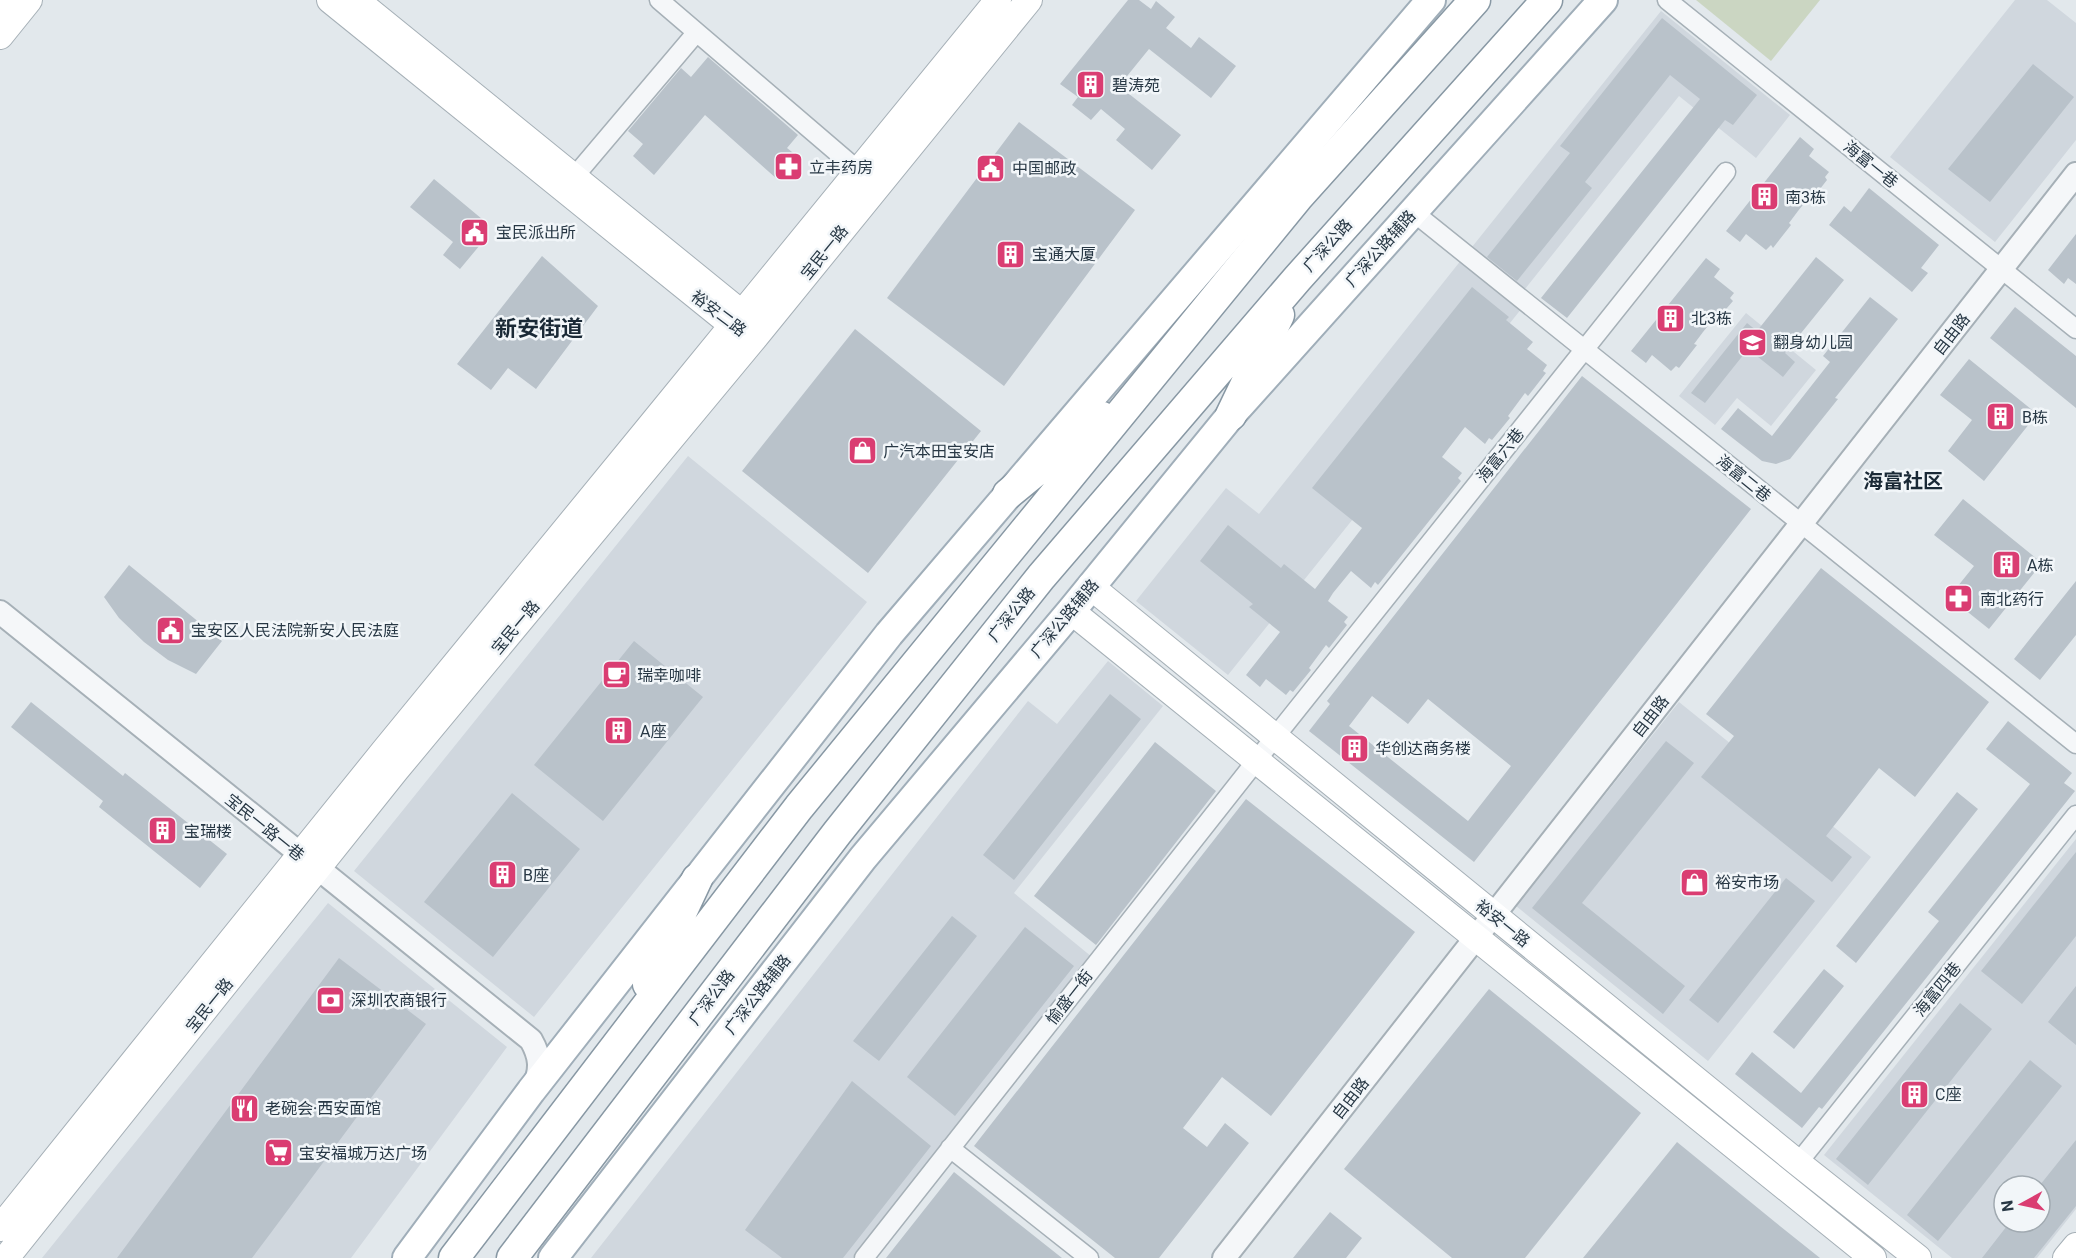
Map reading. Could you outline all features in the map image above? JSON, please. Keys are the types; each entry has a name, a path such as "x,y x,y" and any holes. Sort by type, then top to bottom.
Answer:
{"highway":[{"path":"1338,153 1451,0"},
{"path":"454,1258 799,807 1298,197 1475,0"},
{"name":"广深公路","path":"512,1258 837,833 1019,604 1297,279 1547,0"},
{"path":"1231,415 1297,279"},
{"path":"1008,494 1153,375"},
{"path":"624,1036 697,879"}],"main road":[{"path":"0,6 5,0"},
{"path":"0,36 29,0"},
{"name":"裕安二路","path":"330,0 737,319 756,325 756,336"},
{"name":"裕安二路","path":"356,0 574,177 737,319"},
{"name":"宝民一路","path":"6,1258 308,862 737,319 860,172 998,0"},
{"name":"宝民一路","path":"0,1228 308,862 396,770 756,336 1029,0"},
{"path":"407,1258 531,1091 889,634 1431,0"},
{"name":"广深公路辅路","path":"553,1258 862,858 1071,611 1231,415 1603,0"},
{"name":"裕安一路","path":"1090,586 1798,1163 1918,1258"},
{"name":"裕安一路","path":"1071,611 1873,1258"},
{"path":"2067,1258 2076,1246"}],"street":[{"path":"659,0 860,172"},
{"name":"海富一巷","path":"1667,0 2076,329"},
{"path":"574,177 696,33"},
{"name":"海富六巷","path":"1275,737 1726,172"},
{"name":"自由路","path":"1224,1258 2076,174"},
{"name":"海富二巷","path":"1412,211 2076,744"},
{"name":"宝民一路一巷","path":"0,612 531,1041"},
{"name":"愉盛一街","path":"864,1258 1275,737"},
{"name":"海富四巷","path":"1798,1163 2076,814"},
{"path":"531,1041 552,1044 562,1042 579,1030"},
{"path":"531,1041 540,1059 540,1070 531,1091"},
{"path":"950,1148 1089,1258"}],"shaded area":[{"path":"2015,0 2047,0 2076,23 2076,140 1995,242 1890,157"},
{"path":"1661,11 1790,115 1756,158 1679,96 1525,289 1472,247"},
{"path":"1462,259 1522,308 1228,675 1136,601 1226,488 1259,514"},
{"name":"翻身幼儿园","path":"1746,313 1816,370 1771,426 1737,398 1715,425 1679,396"},
{"path":"688,456 867,602 534,1017 354,871"},
{"path":"1108,661 1163,706 1014,893 1092,957 853,1258 591,1258 1028,701 1057,724"},
{"name":"裕安市场","path":"1679,702 1871,857 1708,1061 1516,906"},
{"path":"2076,839 2076,1209 2037,1258 1952,1258 1824,1155"},
{"name":"宝安福城万达广场","path":"328,903 507,1047 351,1258 42,1258"}],"green space":[{"path":"1696,0 1820,0 1771,61"}],"building":[{"name":"碧涛苑","path":"1128,0 1139,0 1151,9 1156,1 1175,17 1166,28 1191,48 1199,37 1236,66 1211,98 1149,49 1119,86 1181,135 1152,170 1116,140 1125,129 1101,109 1091,120 1072,105 1078,97 1060,84"},
{"path":"1662,18 1757,95 1733,125 1725,120 1567,318 1541,298 1700,99 1670,75 1585,182 1592,188 1517,281 1487,257 1570,153 1560,146"},
{"path":"708,57 798,135 787,148 797,156 777,179 705,115 654,175 633,156 643,144 628,131 681,68 691,77"},
{"path":"2033,64 2074,97 1990,202 1948,169"},
{"name":"宝通大厦","path":"1019,122 1135,210 1004,386 887,298"},
{"name":"南3栋","path":"1800,137 1814,149 1809,156 1829,172 1825,177 1827,180 1809,203 1806,201 1798,211 1789,223 1791,225 1773,248 1771,245 1766,250 1746,234 1740,242 1726,231"},
{"path":"434,179 482,219 485,239 460,269 443,255 453,242 410,207"},
{"path":"1869,188 1939,245 1921,268 1928,273 1912,292 1829,225 1844,206 1851,212"},
{"path":"2076,234 2076,284 2068,278 2064,284 2048,270"},
{"path":"542,256 598,306 536,389 508,368 491,390 457,364"},
{"path":"1816,257 1844,280 1785,353 1795,362 1783,377 1748,349 1705,403 1691,393 1747,323 1757,331"},
{"name":"北3栋","path":"1706,258 1720,269 1714,277 1734,293 1730,298 1733,301 1703,332 1694,344 1697,345 1679,368 1676,366 1671,371 1652,355 1646,363 1631,351"},
{"path":"1472,287 1509,317 1506,320 1533,342 1527,349 1547,365 1543,371 1546,373 1528,396 1525,393 1508,416 1510,418 1492,440 1489,438 1485,444 1465,427 1442,457 1462,473 1458,478 1461,481 1378,585 1375,582 1371,588 1351,571 1333,593 1328,601 1348,617 1344,622 1347,625 1329,648 1326,645 1309,668 1311,670 1293,692 1290,690 1286,695 1266,679 1260,687 1246,675 1280,632 1249,607 1253,604 1200,561 1228,525 1281,568 1284,564 1315,589 1362,528 1312,488"},
{"path":"1870,297 1898,319 1790,459 1776,464 1762,461 1721,429 1738,408 1772,436 1830,362 1823,356"},
{"path":"2015,307 2076,356 2076,408 1990,338"},
{"name":"广汽本田宝安店","path":"855,329 981,431 868,573 742,471"},
{"name":"B栋","path":"1969,359 2037,414 1984,481 1948,451 1972,420 1940,395"},
{"path":"1582,376 1751,509 1474,862 1309,731 1330,704 1327,701","holes":["1372,696 1408,724 1428,699 1511,766 1468,821 1349,726"]},
{"name":"A栋","path":"1963,499 2042,563 1989,629 1949,597 1974,566 1934,535"},
{"name":"宝安区人民法院新安人民法庭","path":"129,565 222,641 196,674 168,660 144,642 119,618 104,597"},
{"path":"1821,568 1989,702 1915,797 1879,768 1826,836 1852,857 1832,882 1701,777 1734,736 1706,714"},
{"path":"2076,581 2076,635 2040,680 2014,659"},
{"name":"A座","path":"634,641 703,697 603,821 534,765"},
{"path":"1110,694 1141,719 1014,880 983,855"},
{"path":"31,702 123,776 125,773 227,854 200,888 99,807 103,801 11,727"},
{"path":"2008,721 2072,773 2064,783 2075,791 1822,1109 1819,1107 1802,1128 1735,1074 1752,1052 1801,1093 1939,921 1928,912 2030,784 1986,749"},
{"path":"1666,741 1694,763 1582,903 1685,986 1663,1014 1532,908"},
{"path":"1155,742 1216,791 1096,945 1034,896"},
{"path":"1957,792 1978,809 1856,963 1836,946"},
{"name":"B座","path":"512,793 580,849 493,957 424,902"},
{"path":"1246,799 1415,932 1271,1116 1222,1077 1183,1128 1207,1147 1225,1123 1249,1143 1159,1258 1115,1258 974,1146"},
{"path":"2076,852 2076,936 2022,1004 1981,971"},
{"path":"1786,878 1815,901 1718,1023 1689,1000"},
{"path":"952,916 977,936 879,1061 853,1041"},
{"path":"1025,927 1074,966 955,1116 907,1077"},
{"path":"339,958 426,1024 252,1258 117,1258"},
{"path":"1824,969 1844,986 1794,1049 1773,1032"},
{"path":"2076,986 2076,1045 2048,1022"},
{"path":"1489,989 1641,1113 1525,1258 1452,1258 1344,1169"},
{"name":"C座","path":"1960,1003 1992,1029 1868,1185 1836,1159"},
{"path":"2030,1060 2062,1086 1938,1241 1907,1215"},
{"path":"852,1081 931,1146 843,1258 782,1258 745,1230"},
{"path":"2076,1140 2076,1206 2034,1258 1982,1258 2001,1234 2052,1234 2052,1174 2049,1174"},
{"path":"1677,1142 1775,1222 1820,1258 1583,1258"},
{"path":"954,1172 1014,1220 1062,1258 886,1258"},
{"path":"1330,1212 1362,1238 1346,1258 1293,1258"}],"place":[{"name":"碧涛苑","path":"1091,85"},
{"name":"立丰药房","path":"788,167"},
{"name":"中国邮政","path":"991,168"},
{"name":"南3栋","path":"1764,197"},
{"name":"宝民派出所","path":"475,232"},
{"name":"宝通大厦","path":"1011,254"},
{"name":"北3栋","path":"1670,318"},
{"name":"翻身幼儿园","path":"1752,342"},
{"name":"B栋","path":"2001,417"},
{"name":"广汽本田宝安店","path":"862,451"},
{"name":"A栋","path":"2006,565"},
{"name":"南北药行","path":"1959,599"},
{"name":"宝安区人民法院新安人民法庭","path":"170,630"},
{"name":"瑞幸咖啡","path":"616,675"},
{"name":"A座","path":"619,731"},
{"name":"华创达商务楼","path":"1354,748"},
{"name":"宝瑞楼","path":"163,831"},
{"name":"B座","path":"502,875"},
{"name":"裕安市场","path":"1694,882"},
{"name":"深圳农商银行","path":"330,1000"},
{"name":"C座","path":"1914,1094"},
{"name":"老碗会·西安面馆","path":"244,1108"},
{"name":"宝安福城万达广场","path":"278,1153"}],"district":[{"name":"新安街道","path":"539,328"},
{"name":"海富社区","path":"1903,481"}]}
